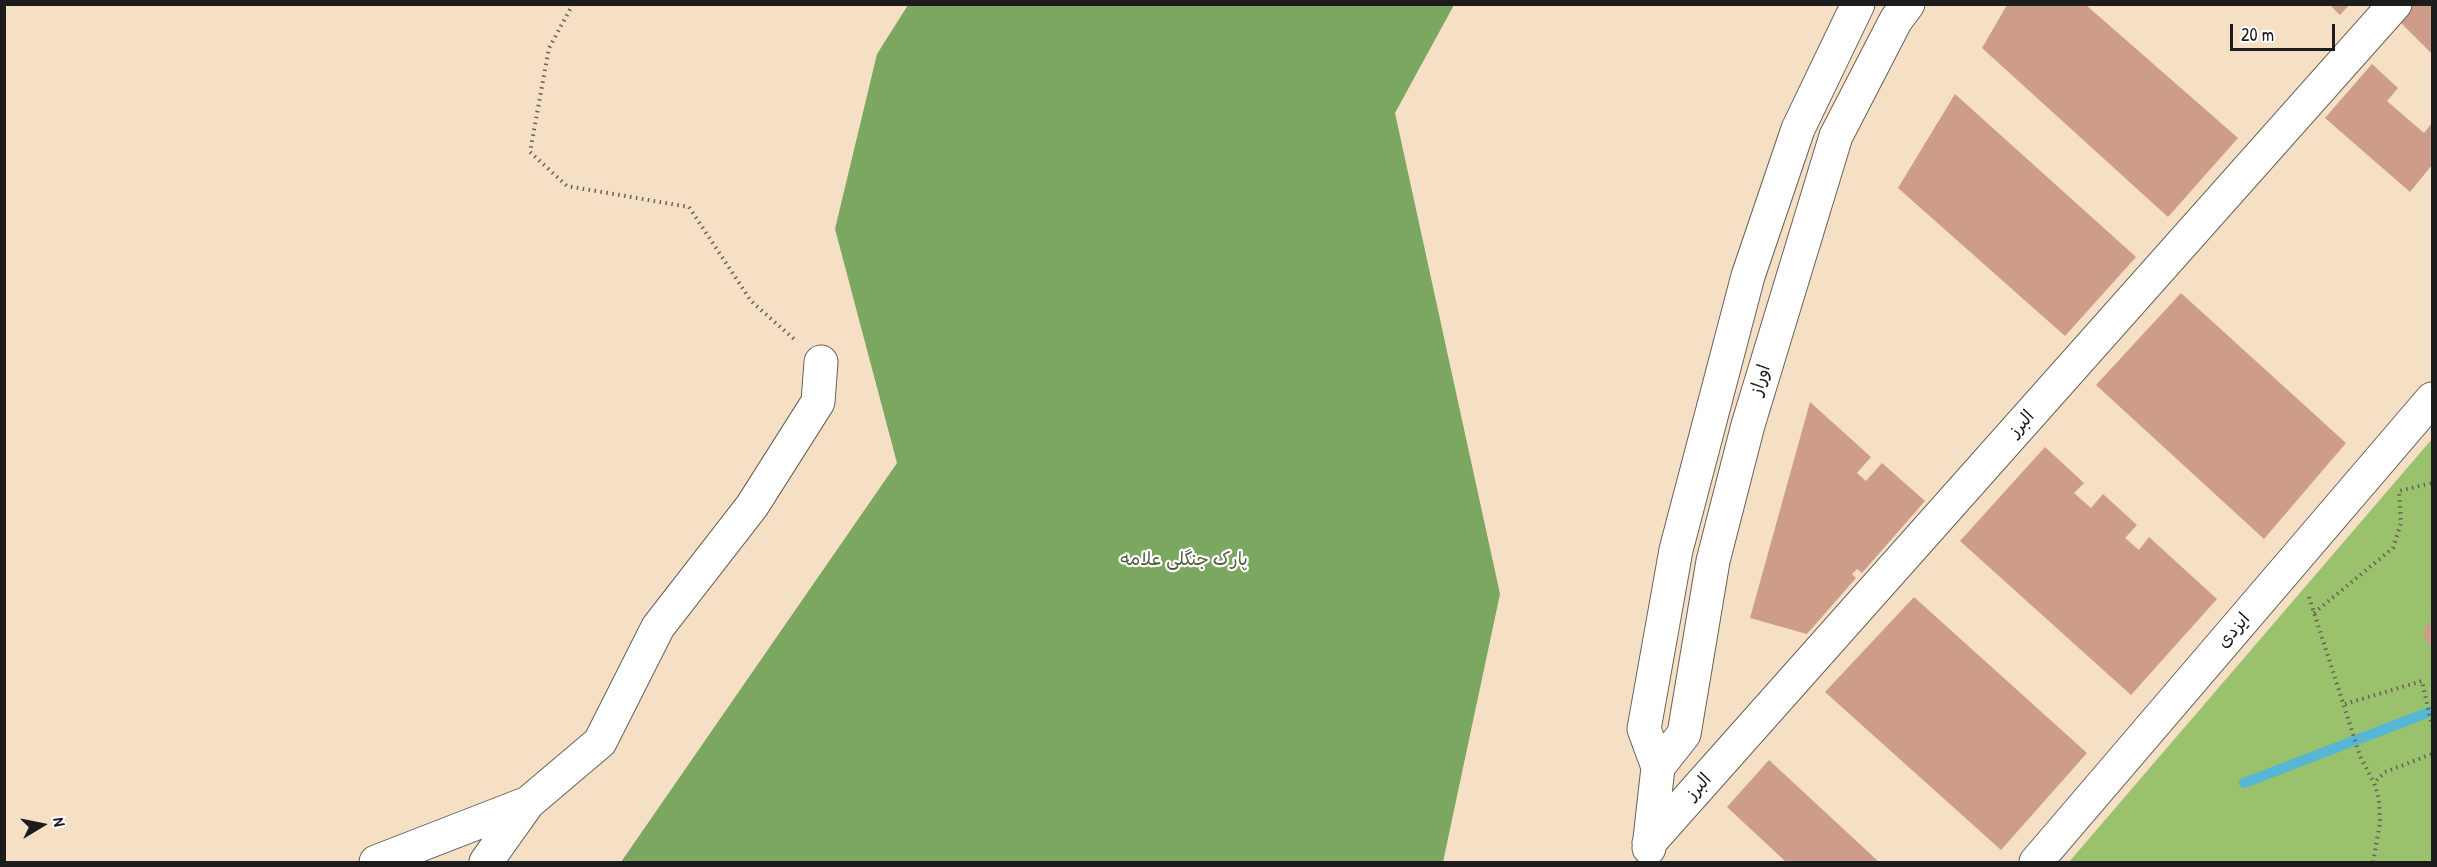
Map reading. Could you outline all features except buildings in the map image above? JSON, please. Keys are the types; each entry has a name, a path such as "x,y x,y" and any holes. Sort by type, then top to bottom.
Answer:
{"street":[{"path":"1648,853 1658,767 1644,729 1676,550 1748,276 1798,129 1858,4"},
{"name":"اوراز","path":"1658,767 1684,734 1713,561 1748,425 1836,136 1896,20 1908,4"},
{"name":"البرز","path":"1648,853 2395,4"},
{"path":"486,862 528,803 600,742 658,627 752,506 818,402 821,362"},
{"name":"ایزدی","path":"2036,862 2433,399"},
{"path":"376,862 528,803"}],"path":[{"path":"573,4 549,48 530,152 567,186 689,207 751,301 821,362"},
{"path":"2314,613 2393,548 2401,523 2399,491 2433,483"},
{"path":"2283,573 2309,598 2361,756 2379,799 2380,823 2373,862"},
{"path":"2345,704 2422,681 2432,725"},
{"path":"2374,783 2385,772 2433,754"}],"green space":[{"name":"پارک جنگلی علامه","path":"908,5 1454,5 1395,113 1500,594 1443,862 621,862 897,463 835,229 877,54"},
{"path":"2432,439 2432,862 2069,862"}],"waterway":[{"path":"2244,783 2432,711"}]}
